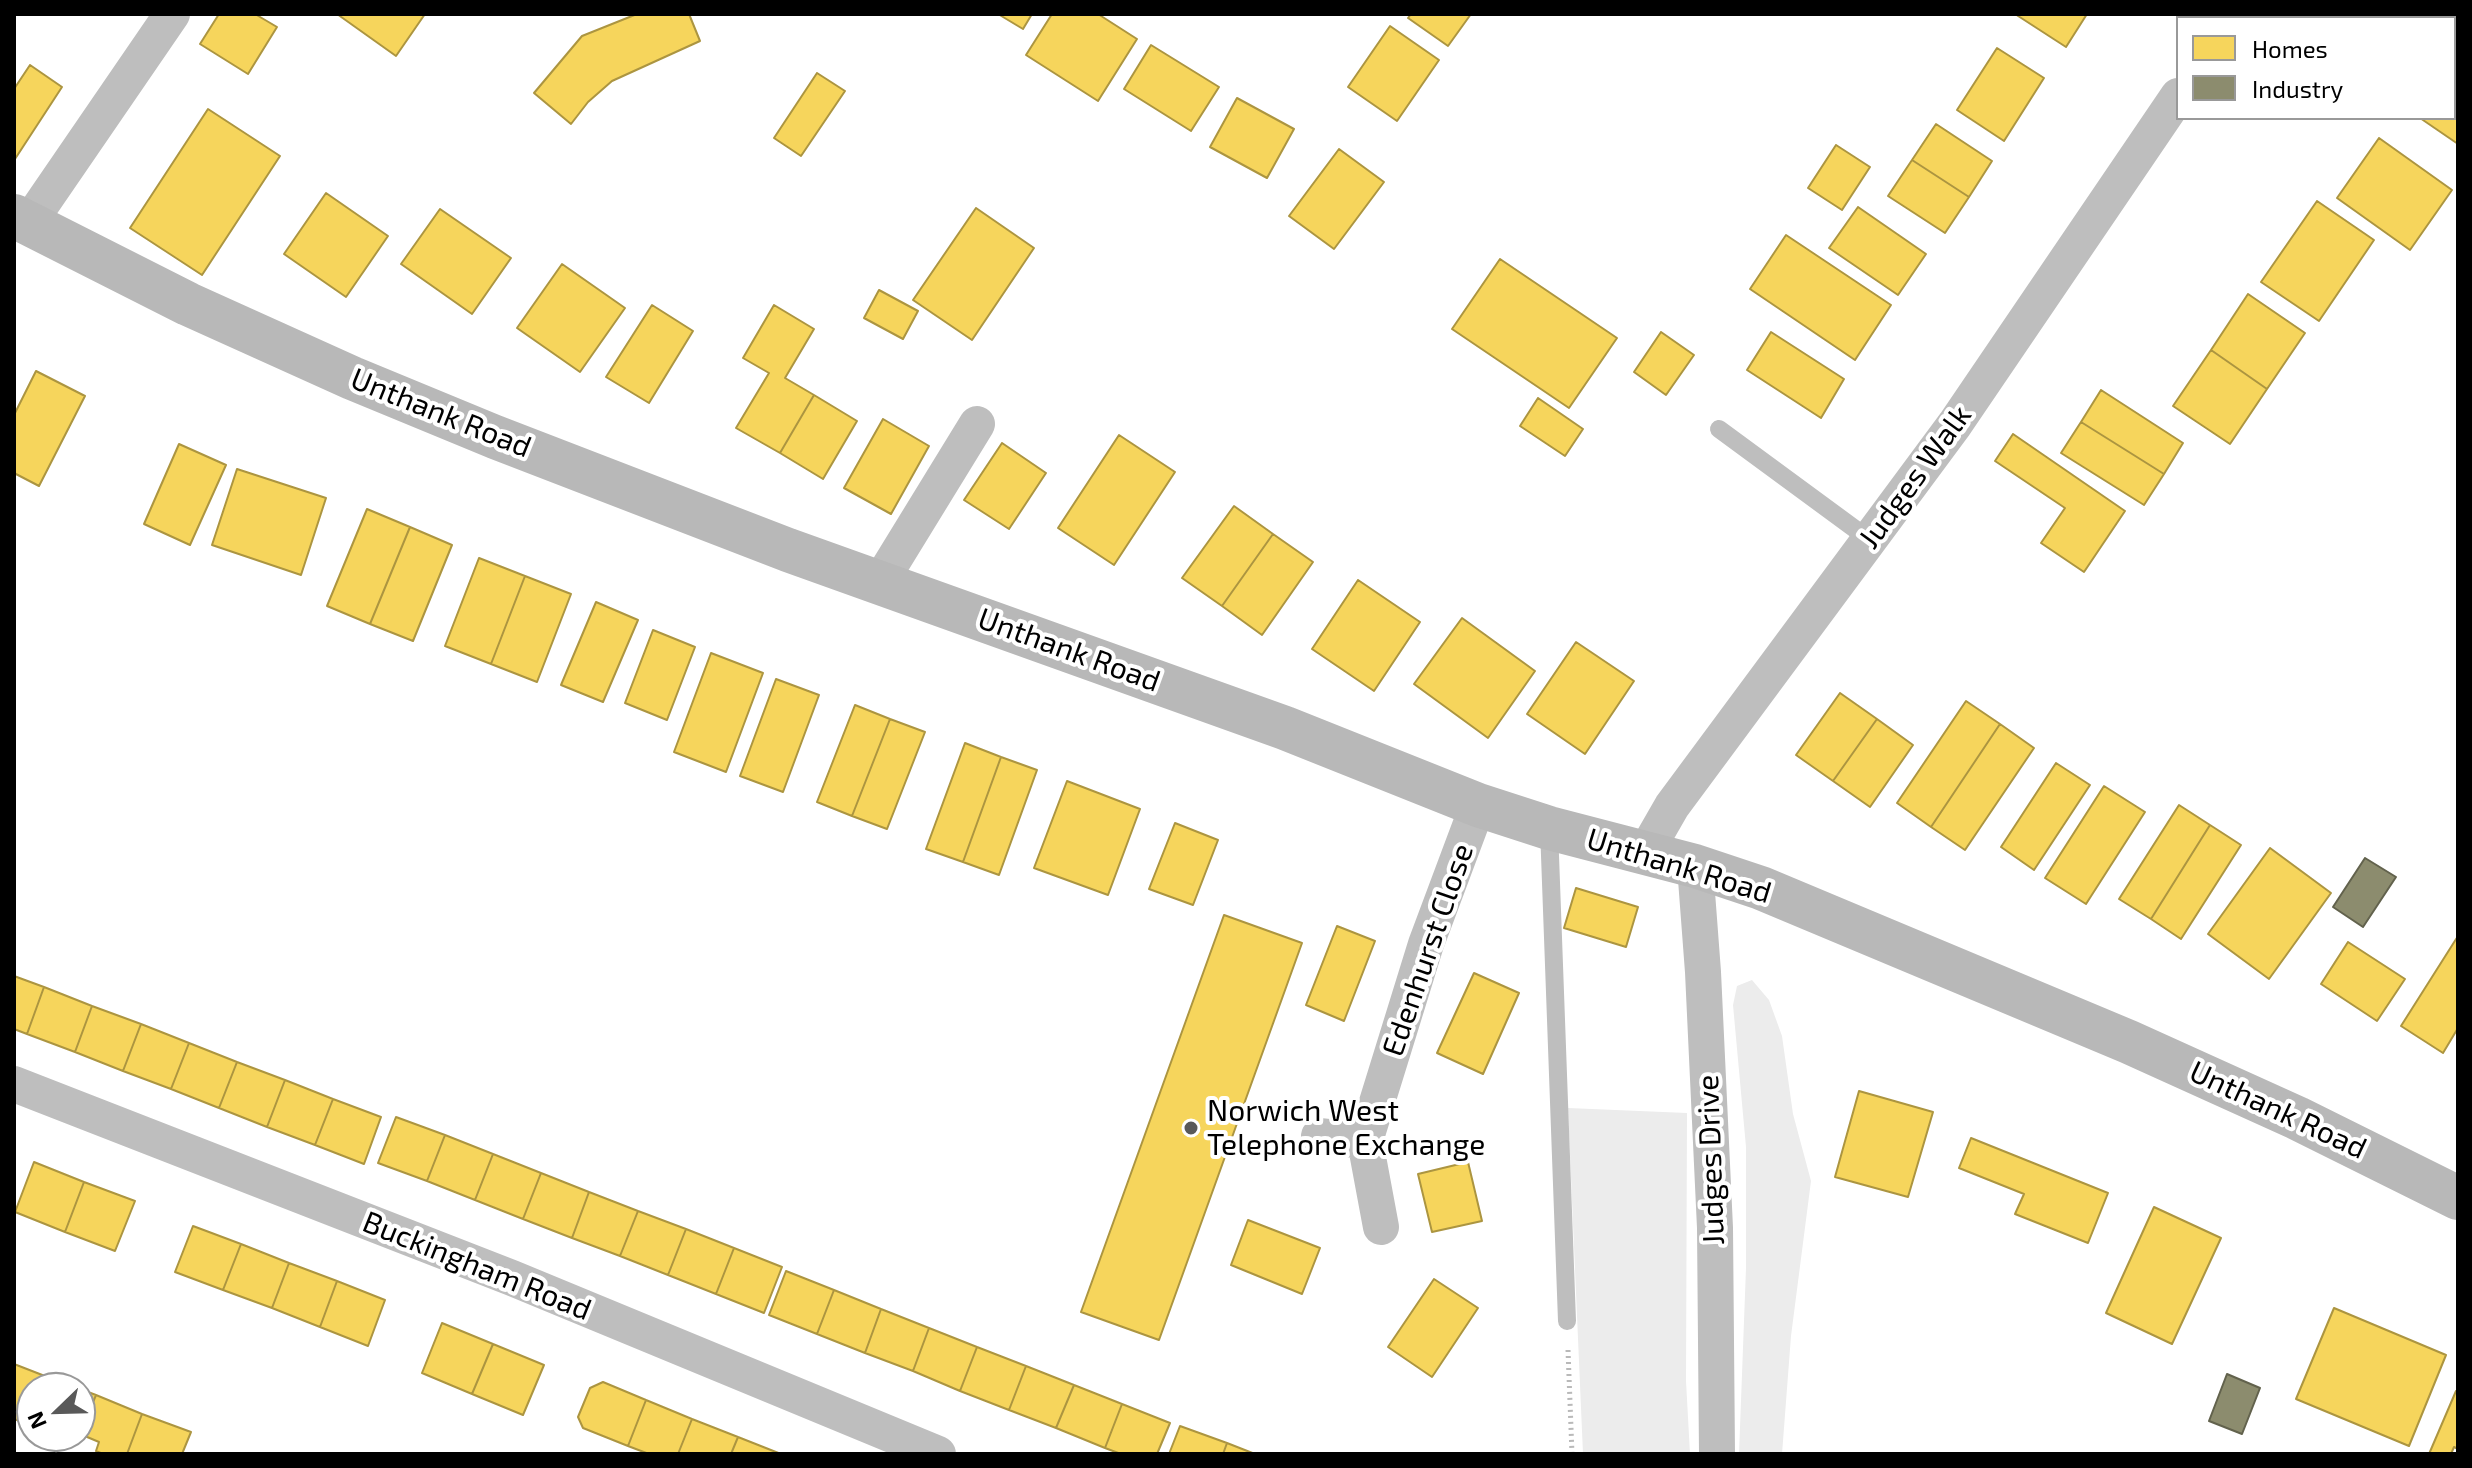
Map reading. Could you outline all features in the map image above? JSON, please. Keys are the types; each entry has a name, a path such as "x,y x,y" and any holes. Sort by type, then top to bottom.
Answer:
{"street":[{"path":"21,220 172,14"},
{"name":"Judges Walk","path":"1645,853 1672,806 1955,424 2176,99"},
{"name":"Unthank Road","path":"21,220 188,304 352,378 495,437 788,550 1285,728 1478,805 1549,828 1695,866 1761,888 2129,1042 2297,1118 2458,1198"},
{"path":"880,582 977,424"},
{"name":"Edenhurst Close","path":"1381,1227 1365,1141 1426,944 1478,805"},
{"name":"Judges Drive","path":"1695,866 1715,1228 1717,1454"},
{"name":"Buckingham Road","path":"14,1084 512,1278 938,1454"},
{"path":"1319,1136 1365,1141"}],"lane":[{"path":"1719,429 1870,540"},
{"path":"1549,828 1567,1321"}],"path":[{"path":"1567,1321 1572,1454"}],"shaded area":[{"path":"1752,980 1769,1000 1782,1036 1793,1114 1811,1181 1791,1336 1782,1454 1739,1454 1746,1268 1746,1147 1733,1005 1737,986"},
{"path":"1568,1108 1687,1113 1686,1381 1690,1454 1583,1454"}],"building: Homes":[{"path":"219,14 255,14 277,27 248,74 200,44"},
{"path":"337,14 425,14 396,56"},
{"path":"637,14 689,14 700,41 612,81 588,102 571,124 534,93 582,36"},
{"path":"998,14 1032,14 1023,29"},
{"path":"1052,14 1098,14 1137,39 1098,101 1026,55"},
{"path":"1411,14 1471,14 1448,46 1408,18"},
{"path":"2015,14 2087,14 2066,47"},
{"path":"1390,26 1439,60 1397,121 1348,87"},
{"path":"1151,45 1219,87 1191,131 1124,89"},
{"path":"1997,48 2044,78 2004,141 1957,110"},
{"path":"2456,56 2458,57 2458,144 2423,120 2456,120"},
{"path":"30,65 62,87 15,159 14,89"},
{"path":"817,73 845,91 801,156 774,138"},
{"path":"1237,98 1294,129 1267,178 1210,147"},
{"path":"208,109 280,156 202,275 130,228"},
{"path":"1936,124 1992,161 1969,197 1912,160"},
{"path":"2379,138 2452,190 2410,250 2337,198"},
{"path":"1836,145 1870,167 1842,210 1808,188"},
{"path":"1339,149 1384,182 1334,249 1289,216"},
{"path":"1912,160 1969,197 1945,233 1888,196"},
{"path":"326,193 388,236 346,297 284,254"},
{"path":"2317,201 2374,240 2319,321 2261,282"},
{"path":"1858,207 1926,254 1898,295 1829,248"},
{"path":"976,208 1034,248 972,340 913,300"},
{"path":"440,209 511,258 472,314 401,264"},
{"path":"1786,235 1891,305 1855,360 1750,289"},
{"path":"1500,259 1617,338 1569,408 1452,329"},
{"path":"562,264 625,308 580,372 517,328"},
{"path":"879,290 918,311 903,339 864,318"},
{"path":"2248,294 2305,333 2267,389 2211,350"},
{"path":"652,305 693,331 649,403 606,377"},
{"path":"774,305 814,329 785,378 814,395 780,453 736,428 769,373 743,358"},
{"path":"1661,332 1694,355 1666,395 1634,372"},
{"path":"1771,332 1844,379 1821,418 1747,370"},
{"path":"2211,350 2267,389 2230,444 2173,406"},
{"path":"36,371 85,396 39,486 14,473 14,415"},
{"path":"2101,390 2183,443 2164,474 2081,422"},
{"path":"814,395 857,421 823,479 780,453"},
{"path":"1538,398 1583,429 1565,456 1520,426"},
{"path":"883,419 929,446 891,514 844,488"},
{"path":"2081,422 2164,474 2144,505 2061,453"},
{"path":"2013,434 2125,511 2084,572 2041,543 2065,508 1995,461"},
{"path":"1119,435 1175,472 1114,565 1058,528"},
{"path":"1002,443 1046,473 1009,529 964,500"},
{"path":"179,444 226,465 190,545 144,524"},
{"path":"237,469 326,498 301,575 212,545"},
{"path":"1234,506 1273,534 1222,606 1182,578"},
{"path":"367,509 410,527 370,624 327,606"},
{"path":"410,527 452,545 413,641 370,624"},
{"path":"1273,534 1313,562 1262,635 1222,606"},
{"path":"479,558 525,576 491,664 445,646"},
{"path":"525,576 571,594 537,682 491,664"},
{"path":"1358,580 1420,622 1374,691 1312,649"},
{"path":"596,602 638,620 603,702 561,685"},
{"path":"1462,618 1535,671 1488,738 1414,684"},
{"path":"653,630 695,647 667,720 625,703"},
{"path":"1576,642 1634,681 1585,754 1527,714"},
{"path":"711,653 763,673 726,772 674,752"},
{"path":"776,679 819,695 783,792 740,776"},
{"path":"1840,693 1877,719 1833,781 1796,755"},
{"path":"1966,701 2000,724 1931,827 1897,803"},
{"path":"855,705 890,719 852,816 817,802"},
{"path":"890,719 925,732 887,829 852,816"},
{"path":"1877,719 1913,745 1870,807 1833,781"},
{"path":"2000,724 2034,748 1965,850 1931,827"},
{"path":"965,743 1001,757 963,862 926,849"},
{"path":"1001,757 1037,770 999,875 963,862"},
{"path":"2056,763 2090,785 2034,870 2001,847"},
{"path":"1067,781 1140,809 1108,895 1034,868"},
{"path":"2104,786 2145,812 2086,904 2045,878"},
{"path":"2179,805 2210,825 2151,919 2119,899"},
{"path":"1175,823 1218,840 1193,905 1149,889"},
{"path":"2210,825 2241,845 2181,939 2151,919"},
{"path":"2270,848 2331,893 2269,979 2208,934"},
{"path":"1576,888 1638,907 1626,947 1564,928"},
{"name":"Norwich West Telephone Exchange","path":"1224,915 1302,943 1159,1340 1081,1312"},
{"path":"1337,926 1375,941 1344,1021 1306,1005"},
{"path":"2458,936 2458,1028 2443,1053 2401,1026"},
{"path":"2348,942 2405,979 2377,1021 2321,984"},
{"path":"1474,973 1519,993 1483,1074 1437,1053"},
{"path":"14,976 44,987 27,1034 14,1029"},
{"path":"44,987 92,1006 75,1052 27,1034"},
{"path":"92,1006 141,1024 123,1071 75,1052"},
{"path":"141,1024 189,1043 171,1089 123,1071"},
{"path":"189,1043 237,1062 219,1108 171,1089"},
{"path":"237,1062 285,1080 267,1127 219,1108"},
{"path":"285,1080 333,1099 315,1145 267,1127"},
{"path":"1859,1091 1933,1112 1908,1197 1835,1177"},
{"path":"333,1099 381,1117 364,1164 315,1145"},
{"path":"396,1117 445,1135 427,1181 378,1163"},
{"path":"445,1135 493,1154 475,1200 427,1181"},
{"path":"1971,1138 2108,1193 2088,1243 2015,1214 2024,1194 1959,1168"},
{"path":"493,1154 541,1173 523,1219 475,1200"},
{"path":"34,1162 84,1182 65,1232 15,1212"},
{"path":"1468,1162 1482,1221 1432,1232 1418,1174"},
{"path":"541,1173 589,1192 572,1238 523,1219"},
{"path":"84,1182 135,1201 115,1251 65,1232"},
{"path":"589,1192 638,1211 620,1256 572,1238"},
{"path":"2154,1207 2221,1238 2172,1344 2106,1313"},
{"path":"638,1211 686,1229 668,1275 620,1256"},
{"path":"1248,1220 1320,1248 1302,1294 1231,1265"},
{"path":"193,1226 241,1244 223,1290 175,1272"},
{"path":"686,1229 734,1248 716,1294 668,1275"},
{"path":"241,1244 289,1263 272,1308 223,1290"},
{"path":"734,1248 782,1267 764,1313 716,1294"},
{"path":"289,1263 337,1281 320,1327 272,1308"},
{"path":"786,1271 834,1290 817,1334 769,1315"},
{"path":"1434,1279 1478,1308 1432,1377 1388,1347"},
{"path":"337,1281 385,1300 368,1346 320,1327"},
{"path":"834,1290 881,1309 865,1353 817,1334"},
{"path":"2334,1308 2446,1355 2409,1446 2296,1399"},
{"path":"881,1309 929,1328 913,1371 865,1353"},
{"path":"442,1323 493,1344 472,1394 422,1373"},
{"path":"929,1328 977,1347 960,1391 913,1371"},
{"path":"493,1344 544,1365 523,1415 472,1394"},
{"path":"977,1347 1026,1366 1009,1410 960,1391"},
{"path":"14,1364 35,1372 16,1372 14,1419"},
{"path":"1026,1366 1074,1385 1056,1428 1009,1410"},
{"path":"603,1382 646,1400 628,1446 583,1428 578,1417 590,1388"},
{"path":"1074,1385 1122,1404 1105,1448 1056,1428"},
{"path":"2456,1391 2458,1449 2454,1447 2451,1454 2429,1454"},
{"path":"96,1395 142,1414 127,1454 96,1451 99,1442 96,1441"},
{"path":"646,1400 692,1419 678,1454 649,1454 628,1446"},
{"path":"1122,1404 1170,1423 1157,1454 1121,1454 1105,1448"},
{"path":"142,1414 191,1432 182,1454 127,1454"},
{"path":"692,1419 738,1437 731,1454 678,1454"},
{"path":"1180,1426 1227,1443 1223,1454 1169,1454"},
{"path":"738,1437 781,1454 731,1454"},
{"path":"1227,1443 1255,1454 1223,1454"}],"building: Industry":[{"path":"2365,858 2396,877 2363,927 2333,907"},
{"path":"2227,1374 2260,1388 2242,1434 2209,1421"}],"place":[{"name":"Norwich West Telephone Exchange","path":"1191,1128"}]}
